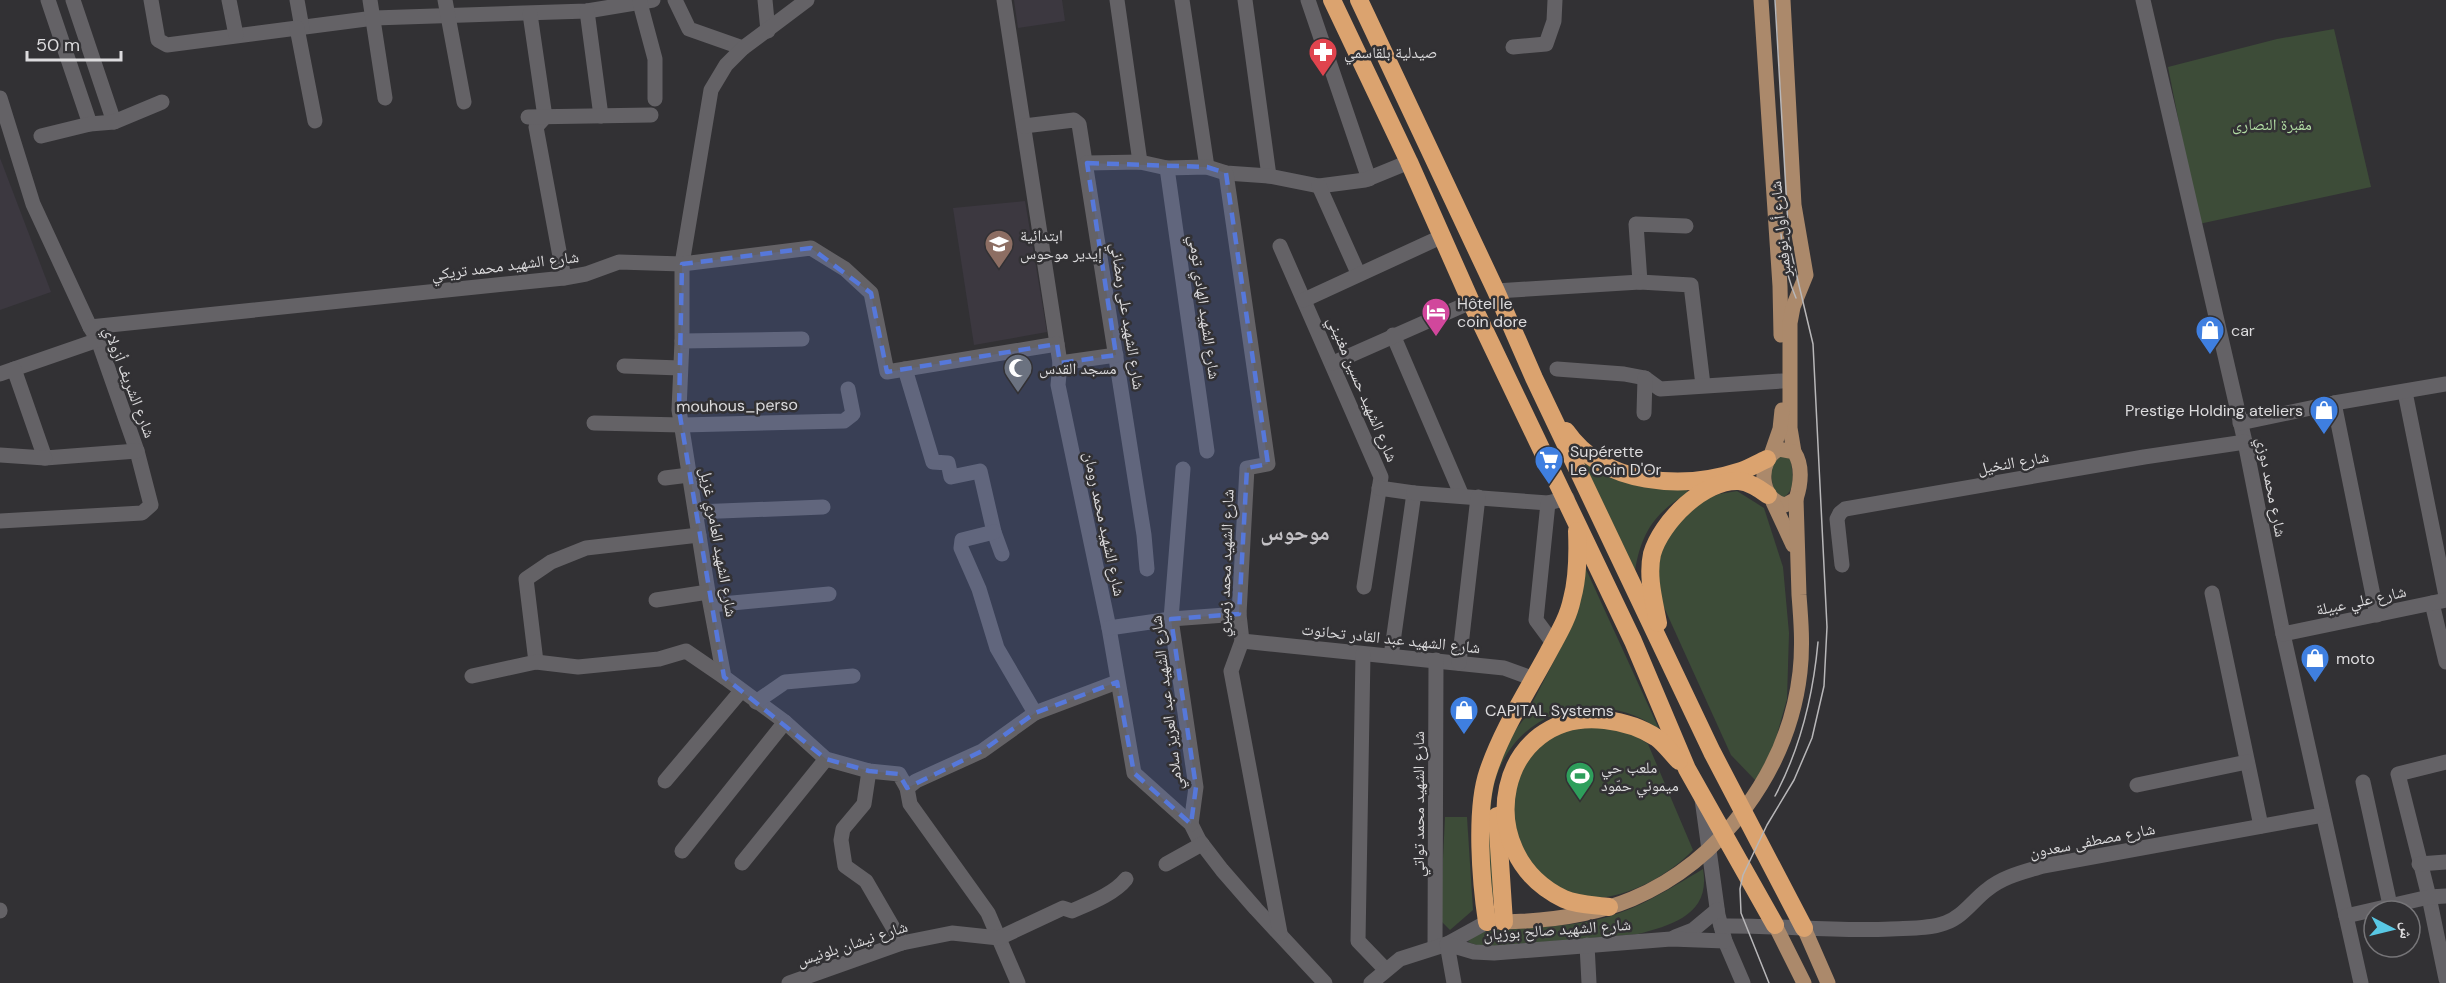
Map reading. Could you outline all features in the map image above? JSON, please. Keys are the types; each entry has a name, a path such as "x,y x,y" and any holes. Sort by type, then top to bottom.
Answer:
{"highway":[{"path":"1332,0 1409,162 1471,302 1536,439 1567,498 1577,524 1633,641 1687,769 1775,925"},
{"path":"1359,0 1496,291 1534,378 1733,795 1804,928"},
{"path":"1534,378 1571,439 1604,465 1641,478 1672,483 1726,475 1743,471 1769,456"},
{"path":"1663,648 1650,579 1652,554 1665,529 1704,490 1720,484 1739,481 1757,488 1770,498"},
{"path":"1496,922 1484,900 1481,805 1487,773 1514,714 1553,643 1572,601 1578,569 1577,524"},
{"path":"1496,922 1498,800 1522,754 1541,736 1564,722 1587,718 1617,721 1643,730 1659,739 1687,769"},
{"path":"1511,776 1506,797 1505,819 1518,861 1534,877 1564,899 1609,907"}],"main road":[{"name":"شارع أول نوفمبر","path":"1761,0 1780,286 1782,381 1780,429 1769,456"},
{"name":"شارع أول نوفمبر","path":"1783,0 1794,205 1806,275 1793,307 1790,323 1790,428 1794,452"},
{"path":"1496,922 1557,918 1609,907 1633,899 1673,876 1696,859 1738,818 1770,770 1794,704 1800,672 1801,632 1796,499 1800,489 1800,461 1794,452 1779,448 1769,456 1764,476 1770,498 1797,554"},
{"path":"1770,498 1785,505 1796,499"},
{"path":"1775,925 1804,983"},
{"path":"1804,928 1828,983"}],"street":[{"path":"48,0 90,124"},
{"path":"73,0 114,122"},
{"path":"151,0 158,40 167,45 374,18 447,17 512,7 530,14 568,5 587,11 646,2 655,59 655,99"},
{"path":"229,0 236,35"},
{"path":"297,0 299,28 315,121"},
{"path":"370,0 385,98"},
{"path":"445,0 464,102"},
{"path":"675,0 689,29 743,48"},
{"path":"765,0 768,31"},
{"name":"شارع الشهيد العامري غزيل","path":"724,677 709,599 679,410 682,264 711,90 726,65 743,48 807,0"},
{"name":"شارع الشهيد محمد رومان","path":"1004,0 1060,363 1058,385 1108,628 1134,773 1191,824 1202,844 1256,909 1325,983"},
{"path":"1117,0 1140,162"},
{"path":"1182,0 1207,166"},
{"path":"1245,0 1269,176"},
{"path":"1308,0 1369,179"},
{"path":"1513,47 1546,44 1554,21 1555,0"},
{"name":"شارع محمد دوزي","path":"2143,0 2245,442 2283,634 2361,983"},
{"path":"587,11 600,116"},
{"path":"530,14 545,117"},
{"name":"شارع الشريف أزولاي","path":"0,98 33,204 94,333 137,451 151,505 142,513 0,521"},
{"path":"41,136 90,124 114,122 162,102"},
{"path":"528,117 651,115"},
{"path":"545,117 536,127 564,278"},
{"name":"شارع الشهيد على رمضاني","path":"1024,126 1076,121 1087,163 1144,535 1147,569"},
{"path":"1087,163 1140,162 1167,168 1207,166 1226,173 1269,176 1319,186 1369,179 1409,162"},
{"name":"شارع الشهيد الهادي تومي","path":"1167,168 1207,451"},
{"name":"شارع الشهيد محمد زميري","path":"1226,173 1268,464 1247,468 1239,614 1242,641 1231,671 1280,933"},
{"path":"1319,186 1358,273"},
{"path":"1640,282 1636,224 1686,226"},
{"path":"1304,300 1358,273 1443,236"},
{"name":"شارع الشهيد حسين مغنيني","path":"1280,246 1381,477 1364,587"},
{"name":"شارع الشهيد محمد تريكي","path":"7,371 94,333 564,278 586,274 619,262 682,264 811,248 845,269 871,293 887,372 905,369"},
{"path":"1496,291 1640,282 1691,285 1703,385"},
{"path":"1333,363 1471,302"},
{"path":"1393,335 1462,496"},
{"path":"682,341 802,339"},
{"path":"1002,554 994,532 980,471 951,477 948,464 933,462 905,369 1057,344"},
{"path":"1060,363 1116,355"},
{"path":"624,366 680,368"},
{"path":"1557,369 1624,374 1645,378 1660,389 1782,381"},
{"path":"7,371 45,458"},
{"path":"1644,413 1645,378"},
{"path":"2240,423 2334,403 2446,384"},
{"name":"mouhous_perso","path":"594,423 682,425 844,421 852,414 848,388"},
{"path":"2404,392 2446,596"},
{"path":"2334,403 2377,615"},
{"name":"شارع النخيل","path":"1842,565 1837,519 1845,509 2132,459 2245,442"},
{"path":"0,455 45,458 137,451"},
{"name":"شارع الشهيد عبد العزيز سلامي","path":"1183,469 1171,619 1196,787 1191,824"},
{"path":"665,478 689,475"},
{"path":"1379,488 1414,493 1548,503 1567,498"},
{"path":"1391,656 1414,493"},
{"path":"1459,663 1478,497"},
{"path":"1548,503 1536,620 1553,643"},
{"path":"696,512 823,507"},
{"path":"994,532 962,540 961,548 979,589 997,648 1035,713"},
{"path":"536,662 526,579 551,562 586,548 699,535"},
{"path":"2212,593 2261,826"},
{"path":"656,600 829,594"},
{"path":"2439,602 2446,662"},
{"name":"شارع علي عبيلة","path":"2283,634 2439,602"},
{"path":"1108,628 1171,619 1239,614"},
{"name":"شارع الشهيد عبد القادر تحانوت","path":"1242,641 1504,668 1534,679"},
{"path":"472,676 536,662 578,667 659,659 686,651 785,722 826,759 869,771 899,774 907,788 910,804 982,904 1018,983"},
{"path":"1363,654 1358,940 1385,969"},
{"name":"شارع الشهيد محمد تواتي","path":"1436,660 1441,946 1454,983"},
{"path":"756,702 785,682 854,676"},
{"path":"907,788 916,781 982,751 1035,713 1117,682"},
{"path":"665,781 741,692"},
{"path":"682,851 785,722"},
{"path":"742,863 826,759"},
{"path":"2138,785 2247,762"},
{"path":"2446,762 2398,774 2419,864 2442,944 2446,979"},
{"path":"869,771 864,804 843,829 841,840 845,867 867,881 902,943"},
{"path":"2363,782 2389,899"},
{"path":"1702,796 1717,909 1723,934 1743,983"},
{"name":"شارع مصطفى سعدون","path":"1723,934 1775,925 1847,931 1909,928 1946,923 2004,878 2043,866 2323,815"},
{"path":"1166,864 1202,844"},
{"path":"2419,864 2446,862"},
{"path":"999,938 1063,908 1072,911 1081,907 1120,886 1126,879"},
{"path":"2419,899 2446,896"},
{"name":"شارع الشهيد صالح بوزيان","path":"1671,939 1693,930 1717,909"},
{"path":"2346,916 2362,912"},
{"path":"1371,983 1385,969 1400,959 1441,946 1496,922"},
{"name":"شارع نيشان بلونيس","path":"789,983 902,943 952,933 999,938"},
{"name":"شارع الشهيد صالح بوزيان","path":"1441,946 1494,953 1723,934"},
{"path":"1587,945 1589,983"}],"highlighted area":[{"path":"1087,163 1207,167 1226,173 1268,464 1247,468 1239,614 1171,619 1196,787 1191,824 1134,773 1117,682 1035,713 982,751 907,788 899,774 869,771 826,759 724,677 679,410 682,264 811,248 871,293 887,372 1057,344 1060,363 1116,355"}],"shaded area":[{"path":"1014,0 1062,0 1065,21 1018,28"},
{"path":"0,158 51,292 0,310"},
{"name":"ابتدائية إيدير موحوس","path":"1025,201 1047,332 974,345 953,208"}],"green space":[{"name":"مقبرة النصارى","path":"2334,29 2371,187 2199,224 2168,67 2277,39"},
{"path":"1779,453 1790,459 1792,469 1792,485 1784,497 1774,495 1770,466"},
{"path":"1580,455 1607,473 1629,483 1653,488 1686,487 1688,493 1676,500 1651,525 1641,545 1635,571"},
{"path":"1737,491 1764,508 1783,567 1789,633 1787,699 1774,745 1756,781 1731,755 1653,583 1663,537 1704,500 1719,494"},
{"path":"1585,567 1659,729 1635,716 1610,709 1585,708 1561,712 1538,723 1519,738 1504,759 1494,785 1490,827 1494,900 1490,900 1487,822 1491,781 1513,733 1524,719 1556,657 1570,621"},
{"path":"1598,723 1633,734 1648,744 1693,850 1667,872 1633,890 1596,898 1579,897 1563,891 1546,880 1519,856 1509,790 1543,737"},
{"path":"1445,817 1467,817 1473,910 1450,930 1440,920"},
{"path":"1703,869 1704,884 1701,897 1695,907 1687,915 1664,926 1638,934 1482,947 1468,942 1476,933 1602,919 1647,901"}],"tram line":[{"path":"1769,983 1741,913 1740,889 1743,875 1767,825 1794,780 1812,738 1824,686 1827,627 1813,344 1789,243 1775,0"},
{"path":"1781,234 1786,267 1796,298"},
{"path":"1775,796 1799,740 1813,682 1818,642"}],"place":[{"name":"صيدلية بلقاسمي","path":"1323,78"},
{"name":"ابتدائية إيدير موحوس","path":"999,270"},
{"name":"Hôtel le coin dore","path":"1436,338"},
{"name":"car","path":"2210,356"},
{"name":"مسجد القدس","path":"1018,394"},
{"name":"Prestige Holding ateliers","path":"2324,436"},
{"name":"Supérette Le Coin D'Or","path":"1549,486"},
{"name":"moto","path":"2315,684"},
{"name":"CAPITAL Systems","path":"1464,736"},
{"name":"ملعب حي ميموني حمّود","path":"1580,802"}],"district":[{"name":"موحوس","path":"1295,532"}]}
